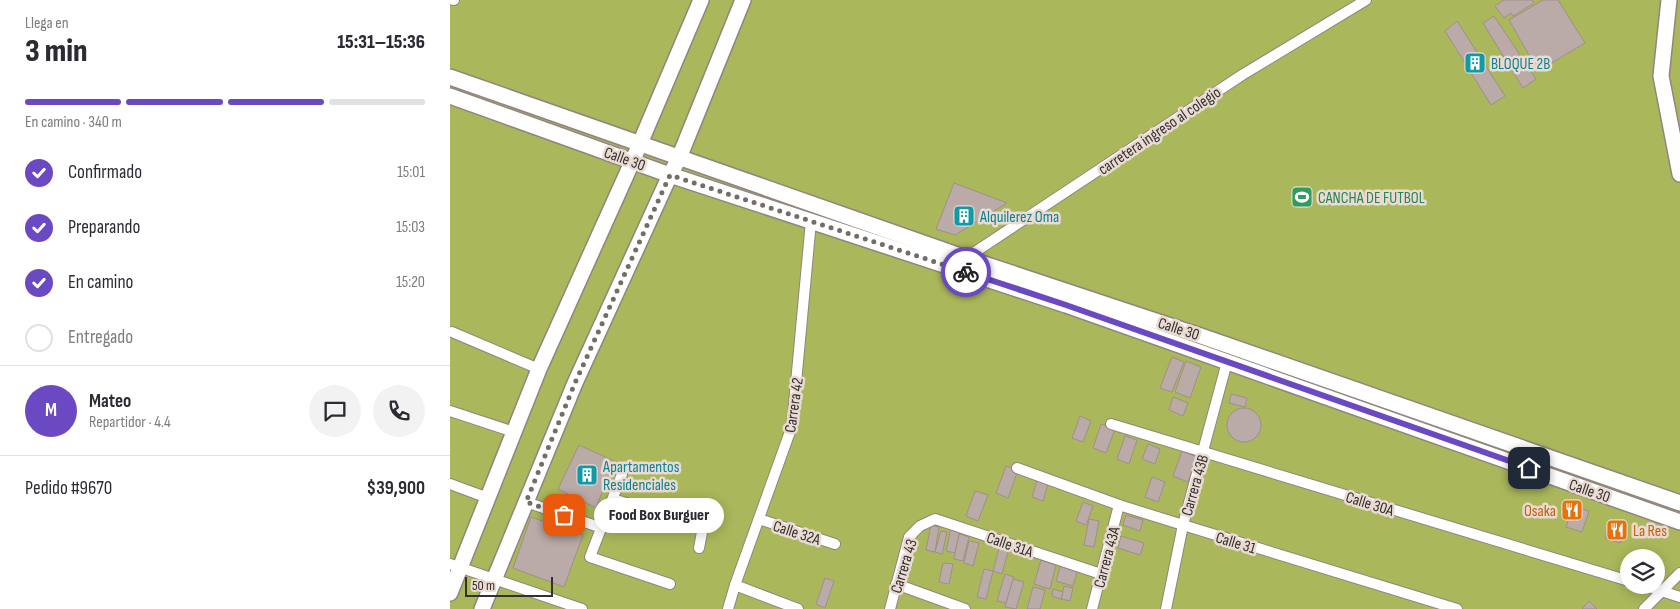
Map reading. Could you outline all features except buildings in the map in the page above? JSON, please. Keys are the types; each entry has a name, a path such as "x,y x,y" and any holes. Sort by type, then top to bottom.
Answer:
{"main road":[{"path":"450,593 455,566 488,498 539,369 641,143 701,0"},
{"path":"482,609 575,383 670,175 680,158 743,0"},
{"path":"1668,0 1661,76 1675,124 1680,174"},
{"name":"Calle 30","path":"450,77 641,143 964,264 1066,305 1680,522"},
{"name":"Calle 30","path":"450,96 633,160 670,175 811,221 964,264 1202,336 1680,503"}],"street":[{"name":"carretera ingreso al colegio","path":"964,264 1242,75 1366,0"},
{"name":"Carrera 42","path":"728,609 792,426 811,221"},
{"path":"452,332 539,369"},
{"name":"Carrera 43B","path":"1166,609 1183,525 1204,453 1227,362"},
{"path":"450,411 514,432"},
{"name":"Calle 30A","path":"1111,424 1620,578"},
{"name":"Calle 31","path":"1018,468 1120,505 1457,609"},
{"path":"622,474 590,557 670,584"},
{"path":"450,484 488,498"},
{"path":"613,499 703,526 699,548"},
{"path":"526,502 602,528"},
{"name":"Carrera 43A","path":"1092,609 1120,505"},
{"name":"Calle 32A","path":"759,519 835,544"},
{"name":"Calle 31A","path":"920,526 935,519 1101,574"},
{"name":"Carrera 43","path":"890,609 909,537 920,526"},
{"path":"455,566 582,609"},
{"path":"1665,586 1680,573"},
{"path":"896,584 965,609"},
{"path":"735,585 798,609"},
{"path":"1665,591 1680,597"},
{"path":"1644,609 1657,594"}],"green space":[{"path":"450,0 1680,0 1680,609 450,609"}],"way so far":[{"path":"564,515 526,502 575,383 670,175 966,272"}],"place":[{"name":"BLOQUE 2B","path":"1475,63"},
{"name":"CANCHA DE FUTBOL","path":"1302,197"},
{"name":"Alquilerez Oma","path":"964,216"},
{"name":"Apartamentos Residenciales","path":"587,475"},
{"name":"Osaka","path":"1572,510"},
{"name":"Food Box Burguer","path":"564,515"},
{"name":"La Res","path":"1617,530"}],"route":[{"path":"966,272 1066,305 1529,468"}]}
